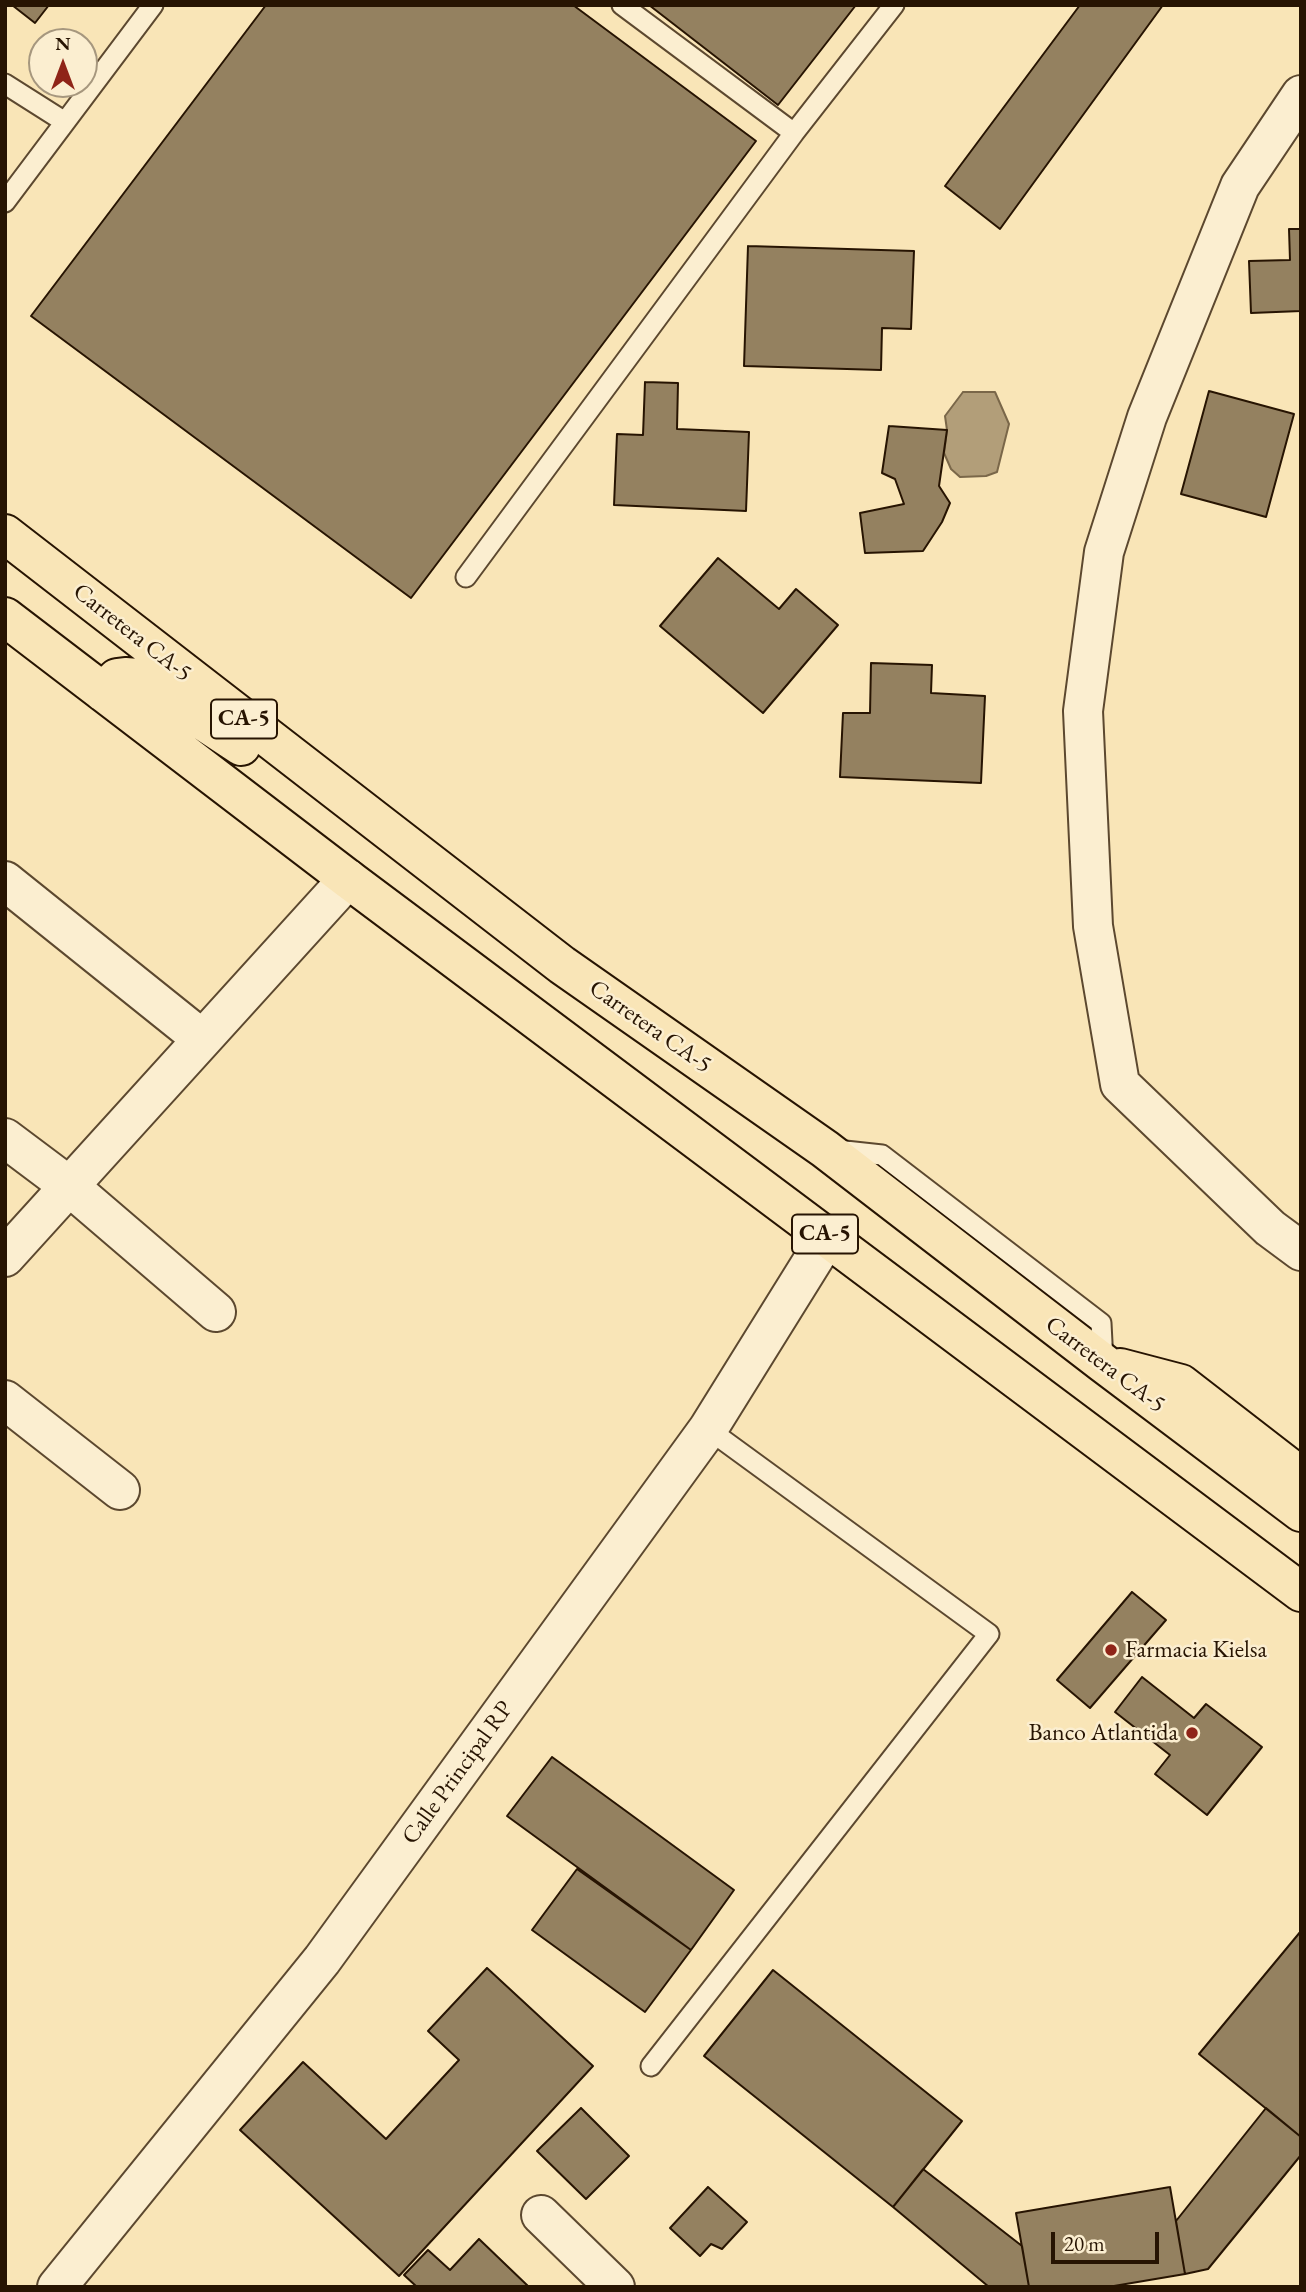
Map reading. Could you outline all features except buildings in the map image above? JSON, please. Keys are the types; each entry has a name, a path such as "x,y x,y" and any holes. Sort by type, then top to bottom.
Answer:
{"highway":[{"name":"Carretera CA-5","path":"5,534 562,965 825,1149 1102,1363 1301,1512"},
{"name":"CA-5","path":"5,617 348,879 1301,1592"},
{"path":"103,692 117,678 138,678 483,905"},
{"path":"1102,1363 1181,1384 1301,1477"}],"street":[{"path":"1301,95 1240,186 1147,417 1104,552 1083,711 1093,926 1120,1084 1270,1227 1301,1251"},
{"path":"5,1257 348,879"},
{"path":"5,881 202,1039"},
{"path":"5,1138 69,1186 216,1311"},
{"name":"Calle Principal RP","path":"58,2287 322,1960 708,1429 828,1237"},
{"path":"5,1400 120,1490"},
{"path":"541,2215 615,2287"}],"lane":[{"path":"5,202 153,5"},
{"path":"622,5 794,133"},
{"path":"466,577 794,133 894,5"},
{"path":"5,84 65,122"},
{"path":"651,2066 989,1634 708,1429"}],"shaded area":[{"path":"963,392 995,392 1009,424 997,472 986,476 960,477 951,469 944,453 947,430 945,416"}],"place":[{"name":"Farmacia Kielsa","path":"1111,1650"},
{"name":"Banco Atlantida","path":"1192,1733"}]}
